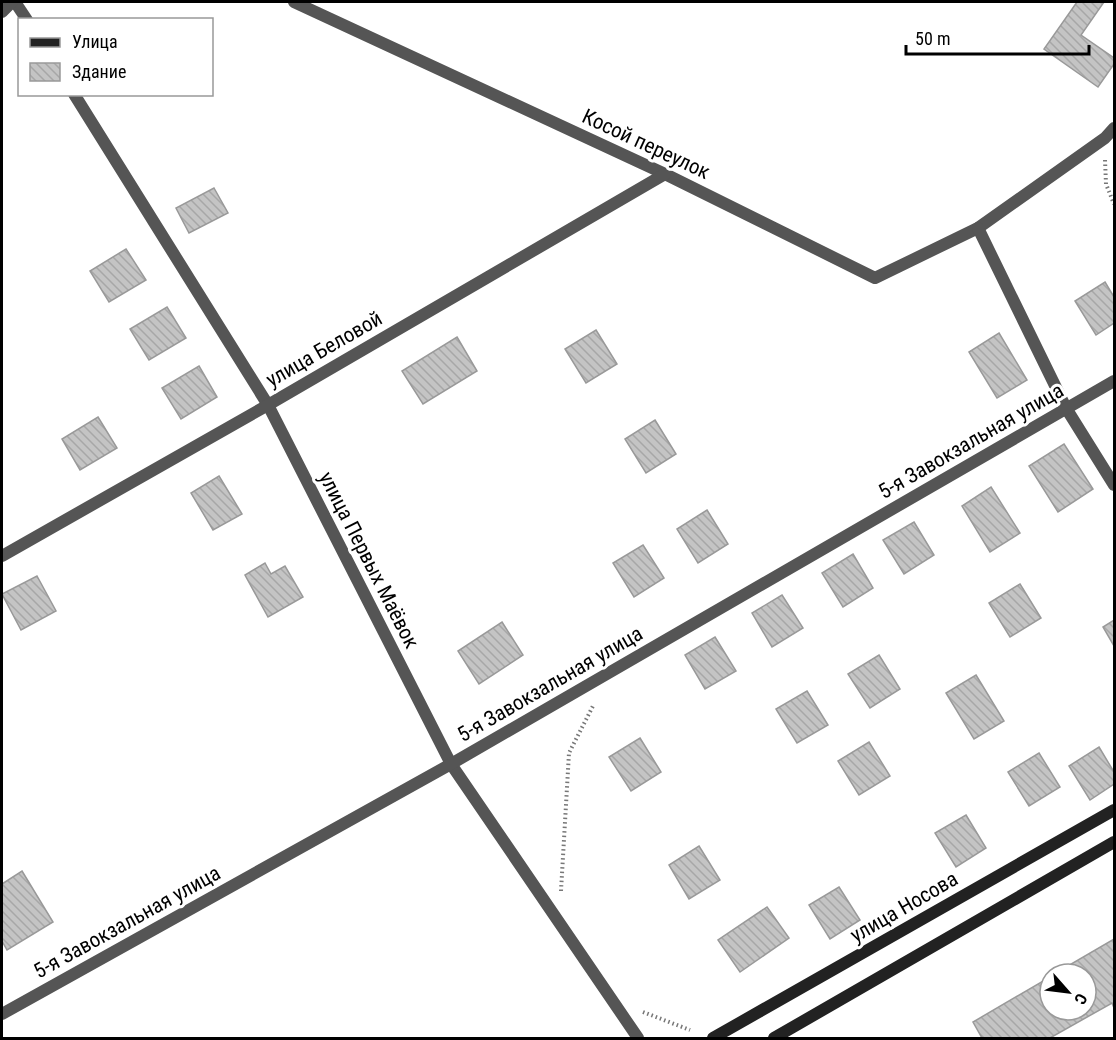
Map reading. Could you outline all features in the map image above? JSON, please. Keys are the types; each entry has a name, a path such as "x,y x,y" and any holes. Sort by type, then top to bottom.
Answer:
{"main road":[{"name":"улица Носова","path":"713,1038 1114,810"},
{"path":"774,1038 1114,842"}],"street":[{"path":"2,12 14,2 26,18"},
{"name":"Косой переулок","path":"294,2 665,174 875,278 978,228"},
{"name":"улица Первых Маёвок","path":"75,96 267,405 451,764 638,1038"},
{"path":"1114,128 1105,138 978,228 1066,408 1114,485"},
{"name":"улица Беловой","path":"2,556 665,174"},
{"name":"5-я Завокзальная улица","path":"2,1014 451,764 1114,381"}],"path":[{"path":"1105,138 1106,184 1114,204"},
{"path":"559,922 569,753 594,703"},
{"path":"612,1000 690,1030"}],"building":[{"path":"1077,2 1104,2 1081,35 1114,58 1114,64 1098,87 1044,49"},
{"path":"214,188 228,213 189,233 176,208"},
{"path":"126,249 146,280 109,302 90,271"},
{"path":"1105,282 1114,297 1114,323 1096,335 1075,301"},
{"path":"167,307 186,338 149,360 130,329"},
{"path":"596,330 617,364 586,383 565,349"},
{"path":"999,333 1027,380 997,398 969,352"},
{"path":"457,337 477,371 423,404 402,371"},
{"path":"199,366 217,397 181,419 162,388"},
{"path":"98,417 117,448 80,470 62,439"},
{"path":"655,420 676,454 646,473 625,439"},
{"path":"1064,444 1093,489 1058,512 1029,466"},
{"path":"219,476 242,514 213,530 191,493"},
{"path":"991,487 1020,533 990,552 962,506"},
{"path":"707,510 728,544 698,563 677,529"},
{"path":"914,522 934,555 904,574 883,540"},
{"path":"643,545 664,578 634,597 613,563"},
{"path":"853,554 873,588 843,607 822,573"},
{"path":"265,563 271,574 285,566 303,597 268,617 245,575"},
{"path":"37,576 56,611 21,630 2,594"},
{"path":"1020,584 1041,618 1010,637 989,603"},
{"path":"782,595 803,628 772,647 752,613"},
{"path":"1114,620 1114,646 1103,627"},
{"path":"502,622 523,655 479,684 458,651"},
{"path":"715,637 736,671 705,689 685,655"},
{"path":"879,655 900,689 870,708 848,674"},
{"path":"976,675 1004,721 974,739 946,693"},
{"path":"807,691 828,725 797,743 776,709"},
{"path":"640,738 661,772 631,791 609,757"},
{"path":"869,742 890,776 859,795 838,761"},
{"path":"1099,747 1114,772 1114,784 1090,800 1069,766"},
{"path":"1039,753 1060,787 1029,806 1008,772"},
{"path":"966,815 986,848 956,867 935,833"},
{"path":"699,846 720,880 689,899 669,865"},
{"path":"22,871 53,922 7,950 2,941 2,884"},
{"path":"839,887 860,920 830,939 809,905"},
{"path":"767,907 789,938 740,972 718,940"},
{"path":"1114,939 1114,1008 1112,1003 1098,1011 1098,962 1075,962"},
{"path":"1038,984 1038,1022 1078,1022 1050,1038 982,1038 973,1022"}]}
